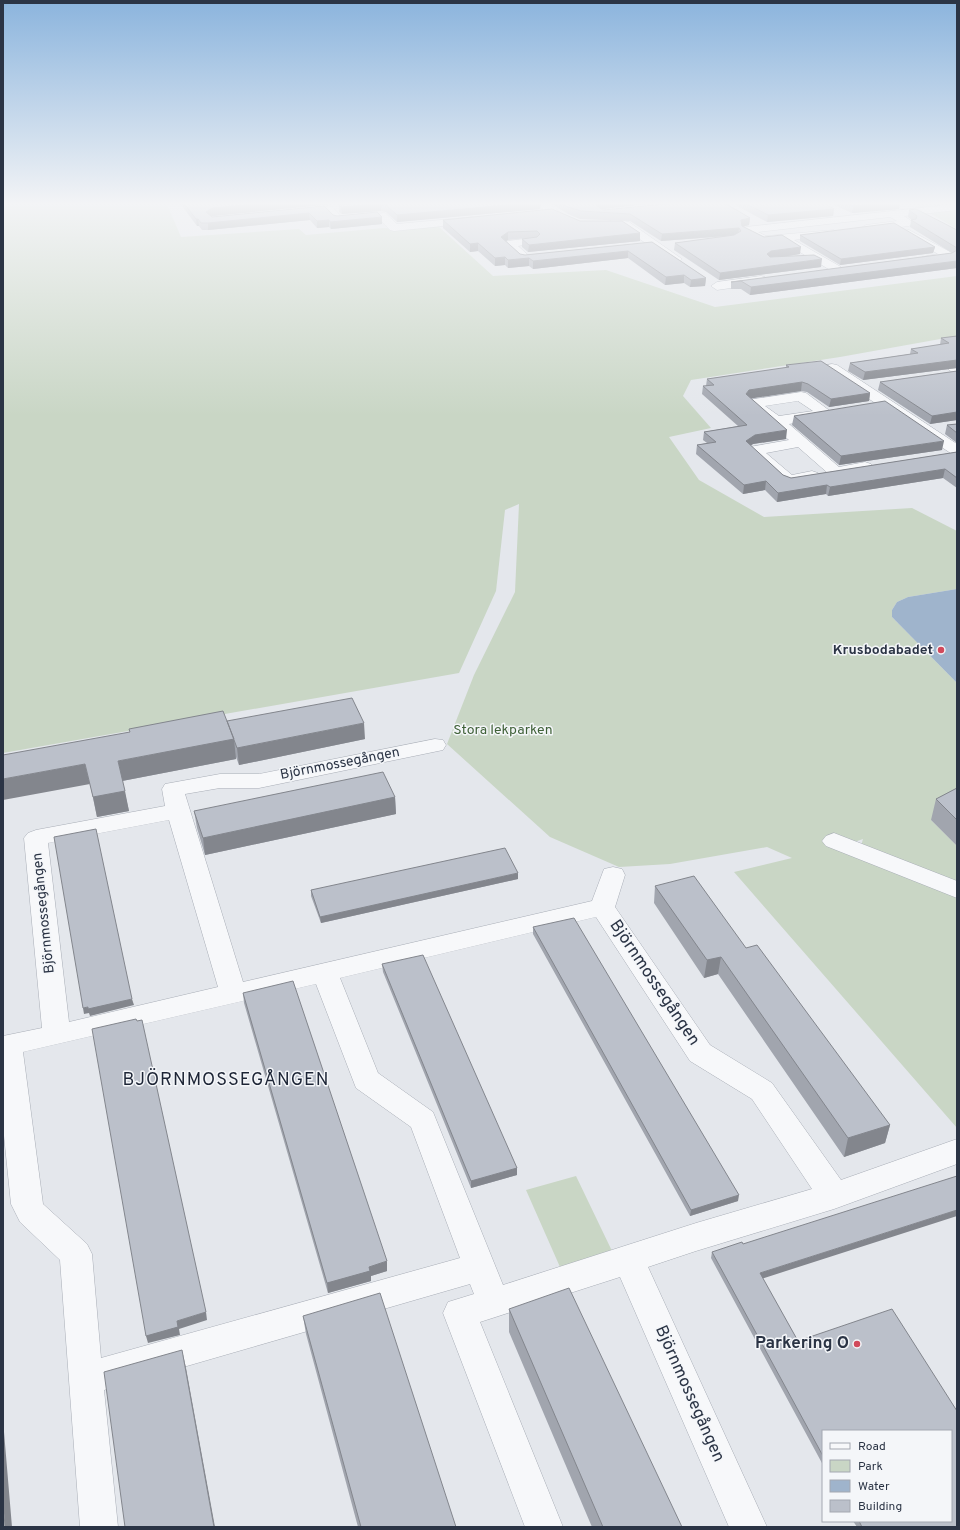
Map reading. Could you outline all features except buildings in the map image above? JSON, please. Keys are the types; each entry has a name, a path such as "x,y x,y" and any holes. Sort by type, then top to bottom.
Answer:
{"street":[{"path":"716,288 769,279"},
{"path":"957,360 946,362 957,369"},
{"path":"832,368 927,431 952,454"},
{"path":"942,375 957,373"},
{"path":"861,387 883,384"},
{"path":"826,414 801,396 753,402 836,472"},
{"path":"865,408 888,404"},
{"path":"777,421 842,412"},
{"path":"927,431 949,427"},
{"path":"802,442 754,450 789,480 881,465"},
{"name":"Björnmossegången","path":"233,994 178,811 173,789 220,781 259,780 435,745"},
{"name":"Björnmossegången","path":"58,1035 36,838 178,811"},
{"path":"834,841 957,890"},
{"name":"Björnmossegången","path":"602,907 614,875"},
{"name":"Björnmossegången","path":"98,1527 76,1254 31,1213 27,1204 8,1045 58,1035 325,973 602,907"},
{"name":"Björnmossegången","path":"602,907 700,1053 762,1091 834,1196"},
{"path":"325,973 366,1080 422,1120 494,1302"},
{"path":"544,1527 460,1313 629,1260 696,1237 834,1196 957,1151"},
{"name":"Björnmossegången","path":"629,1260 748,1527"},
{"path":"86,1379 479,1267"}],"green space":[{"name":"Stora lekparken","path":"3,273 490,273 493,276 542,273 616,273 715,307 957,276 957,336 840,357 691,380 683,396 711,428 669,437 699,480 764,517 912,508 957,531 957,589 908,597 897,602 892,610 892,617 957,683 957,806 931,820 957,846 957,887 861,846 863,839 835,849 957,896 957,1128 734,872 792,858 767,847 670,864 619,867 550,837 447,744 474,675 515,592 519,504 505,510 496,591 459,673 3,753"},
{"path":"576,1176 612,1251 560,1267 526,1190"}],"water":[{"name":"Krusbodabadet","path":"957,589 957,683 892,617 892,610 897,602 908,597"}],"place":[{"name":"Krusbodabadet","path":"941,650"},
{"name":"Parkering O","path":"857,1344"}],"district":[{"name":"BJÖRNMOSSEGÅNGEN","path":"226,1080"}]}
